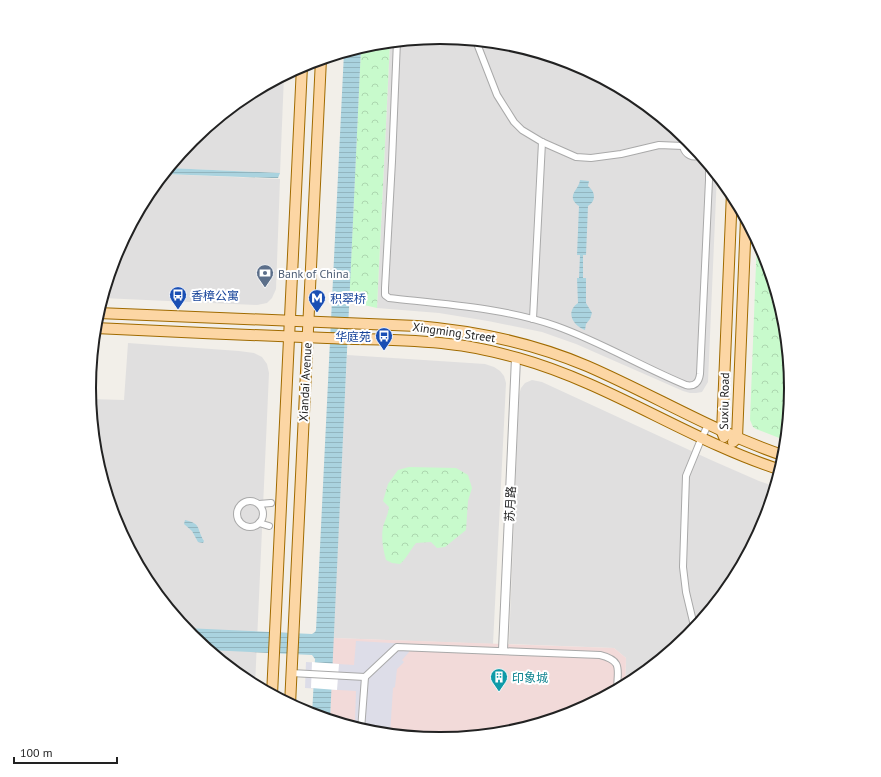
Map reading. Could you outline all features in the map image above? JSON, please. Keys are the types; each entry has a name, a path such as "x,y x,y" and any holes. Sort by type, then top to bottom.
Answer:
{"main road":[{"name":"Xiandai Avenue","path":"290,698 321,66"},
{"name":"Xiandai Avenue","path":"272,689 302,74"},
{"name":"Suxiu Road","path":"731,204 722,432 728,448 737,438 746,229"},
{"name":"Xingming Street","path":"105,313 417,326 495,337 531,346 588,367 722,432 778,454"},
{"name":"Xingming Street","path":"102,328 289,337 388,339 450,344 479,349 563,372 702,437 753,460 775,468"}],"street":[{"path":"478,46 497,95 514,122 522,130 542,142 576,157 591,158 621,154 659,145 683,146 685,152 690,156 696,157"},
{"path":"397,47 386,295 389,298 480,309 533,319 582,336 686,385 692,386 696,383 700,374 709,173"},
{"path":"533,319 542,142"},
{"name":"苏月路","path":"502,650 516,358"},
{"path":"693,623 686,592 684,573 686,476 708,425"},
{"path":"252,500 259,504 262,508 263,516 259,523 255,526 247,527 240,522 237,509 243,502 252,500"},
{"path":"259,504 271,503"},
{"path":"259,523 269,526"},
{"path":"291,673 365,676 397,647 502,650 600,655 609,657 615,660 618,665 617,684"},
{"path":"361,723 365,676"}],"shaded area":[{"path":"440,44 485,47 530,56 572,70 613,90 632,102 668,129 700,161 717,183 708,382 702,392 690,393 683,391 576,344 542,332 439,313 377,308 390,48"},
{"path":"284,82 280,173 175,168 213,129 249,102"},
{"path":"171,174 280,179 276,289 272,298 267,303 257,305 108,298 122,257 142,216"},
{"path":"128,343 254,353 262,357 267,364 269,373 255,679 213,648 181,616 154,580 142,561 122,520 114,499 103,456 99,433 96,399 124,400"},
{"name":"华庭苑","path":"347,355 485,364 494,367 504,376 506,383 493,644 333,638"},
{"path":"532,380 542,382 711,460 771,485 759,520 739,561 714,598 700,616 668,648 625,679 626,658 614,648 509,644 519,395 521,388 525,383"},
{"name":"印象城","path":"333,638 614,648 626,658 625,679 613,687 572,707 551,715 508,726 463,732 418,732 373,726 330,715"},
{"path":"356,641 409,644 409,652 402,660 404,662 397,669 395,687 393,688 390,729 351,721 355,721 356,691 305,688 306,662 354,665"}],"green space":[{"path":"390,48 377,308 349,303 361,54"},
{"path":"756,252 767,278 773,299 782,344 785,388 781,439 756,429 753,427 750,420"},
{"path":"409,467 456,468 468,475 472,488 468,501 466,530 445,547 437,548 431,542 416,543 400,564 392,563 386,560 383,548 383,527 389,507 383,501 388,484 398,470"}],"water":[{"path":"361,54 330,715 312,708 315,659 312,655 216,650 193,628 312,634 316,630 344,58"},
{"path":"175,168 280,173 278,178 171,174"},
{"path":"580,180 589,181 588,186 594,194 594,199 588,206 586,255 583,255 583,278 586,278 586,303 592,313 586,324 585,330 574,322 571,314 572,310 578,303 577,278 579,278 580,255 577,255 579,206 573,199 573,196"},
{"path":"185,520 194,523 198,527 204,541 203,543 198,542 192,531 184,524"}],"pier":[{"path":"312,662 339,664 337,690 311,688"}],"place":[{"name":"Bank of China","path":"265,288"},
{"name":"香樟公寓","path":"178,310"},
{"name":"积翠桥","path":"317,313"},
{"name":"华庭苑","path":"384,351"},
{"name":"印象城","path":"499,692"}]}
